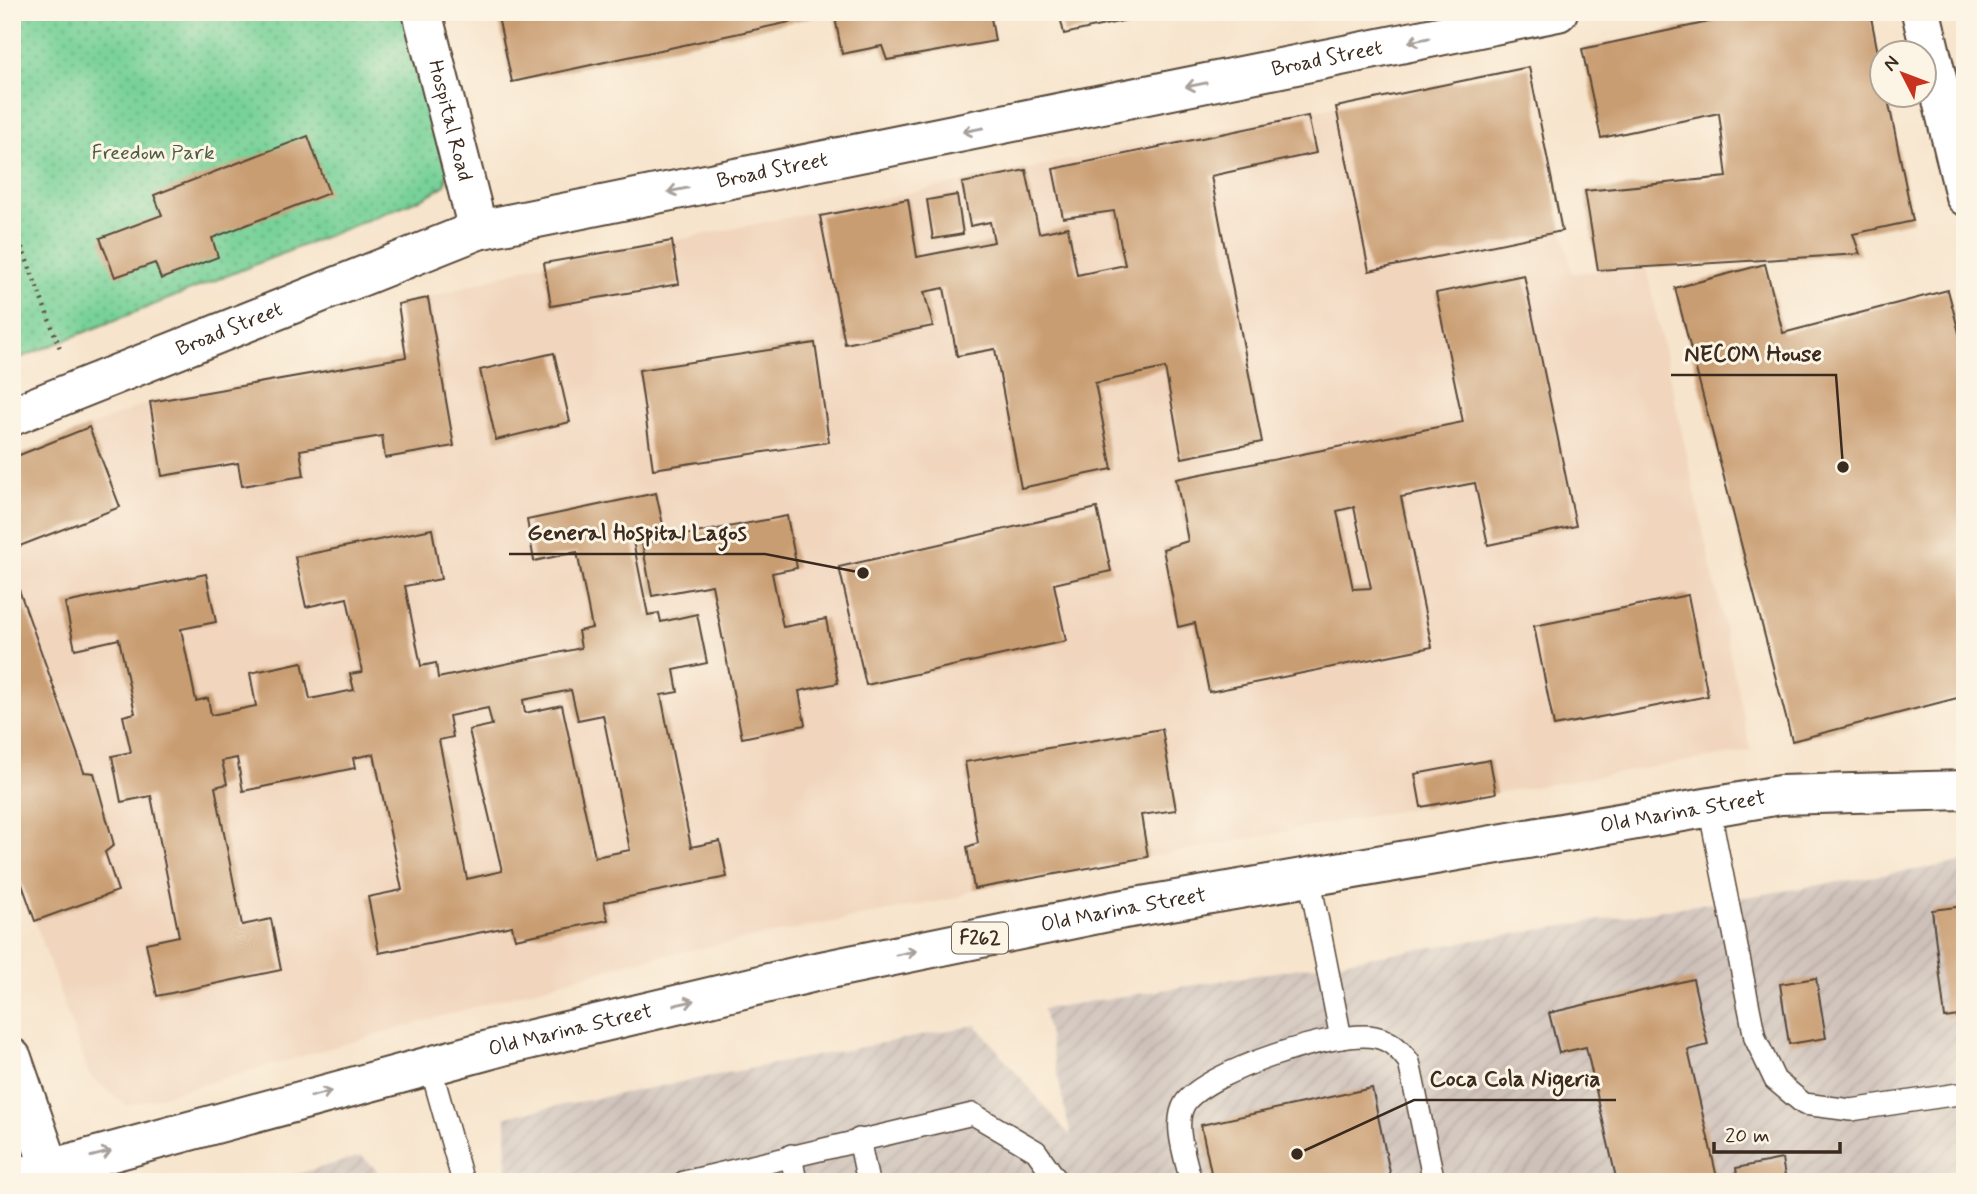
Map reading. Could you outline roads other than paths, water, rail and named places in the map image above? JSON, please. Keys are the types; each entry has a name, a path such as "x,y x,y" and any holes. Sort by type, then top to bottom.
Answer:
{"main road":[{"name":"Hospital Road","path":"422,12 478,230"},
{"name":"Broad Street","path":"12,416 478,230 1558,12"},
{"path":"1922,12 1965,196"},
{"name":"Old Marina Street","path":"12,1179 430,1065 811,973 1113,911 1780,795 1965,790"},
{"path":"12,1058 50,1168"}],"lane":[{"path":"1709,807 1755,1038 1775,1080 1804,1104 1851,1110 1965,1093"},
{"path":"1308,876 1341,1038"},
{"path":"1191,1182 1179,1123 1184,1104 1199,1089 1277,1053 1341,1038 1375,1037 1397,1047 1409,1062 1434,1182"},
{"path":"430,1065 463,1182"},
{"path":"684,1182 972,1114 1035,1151 1058,1182"},
{"path":"859,1139 868,1182"},
{"path":"790,1155 796,1182"}],"place":[{"name":"NECOM House","path":"1843,467"},
{"name":"General Hospital Lagos","path":"863,573"},
{"name":"Coca Cola Nigeria","path":"1297,1154"}],"park label":[{"name":"Freedom Park","path":"153,153"}]}
